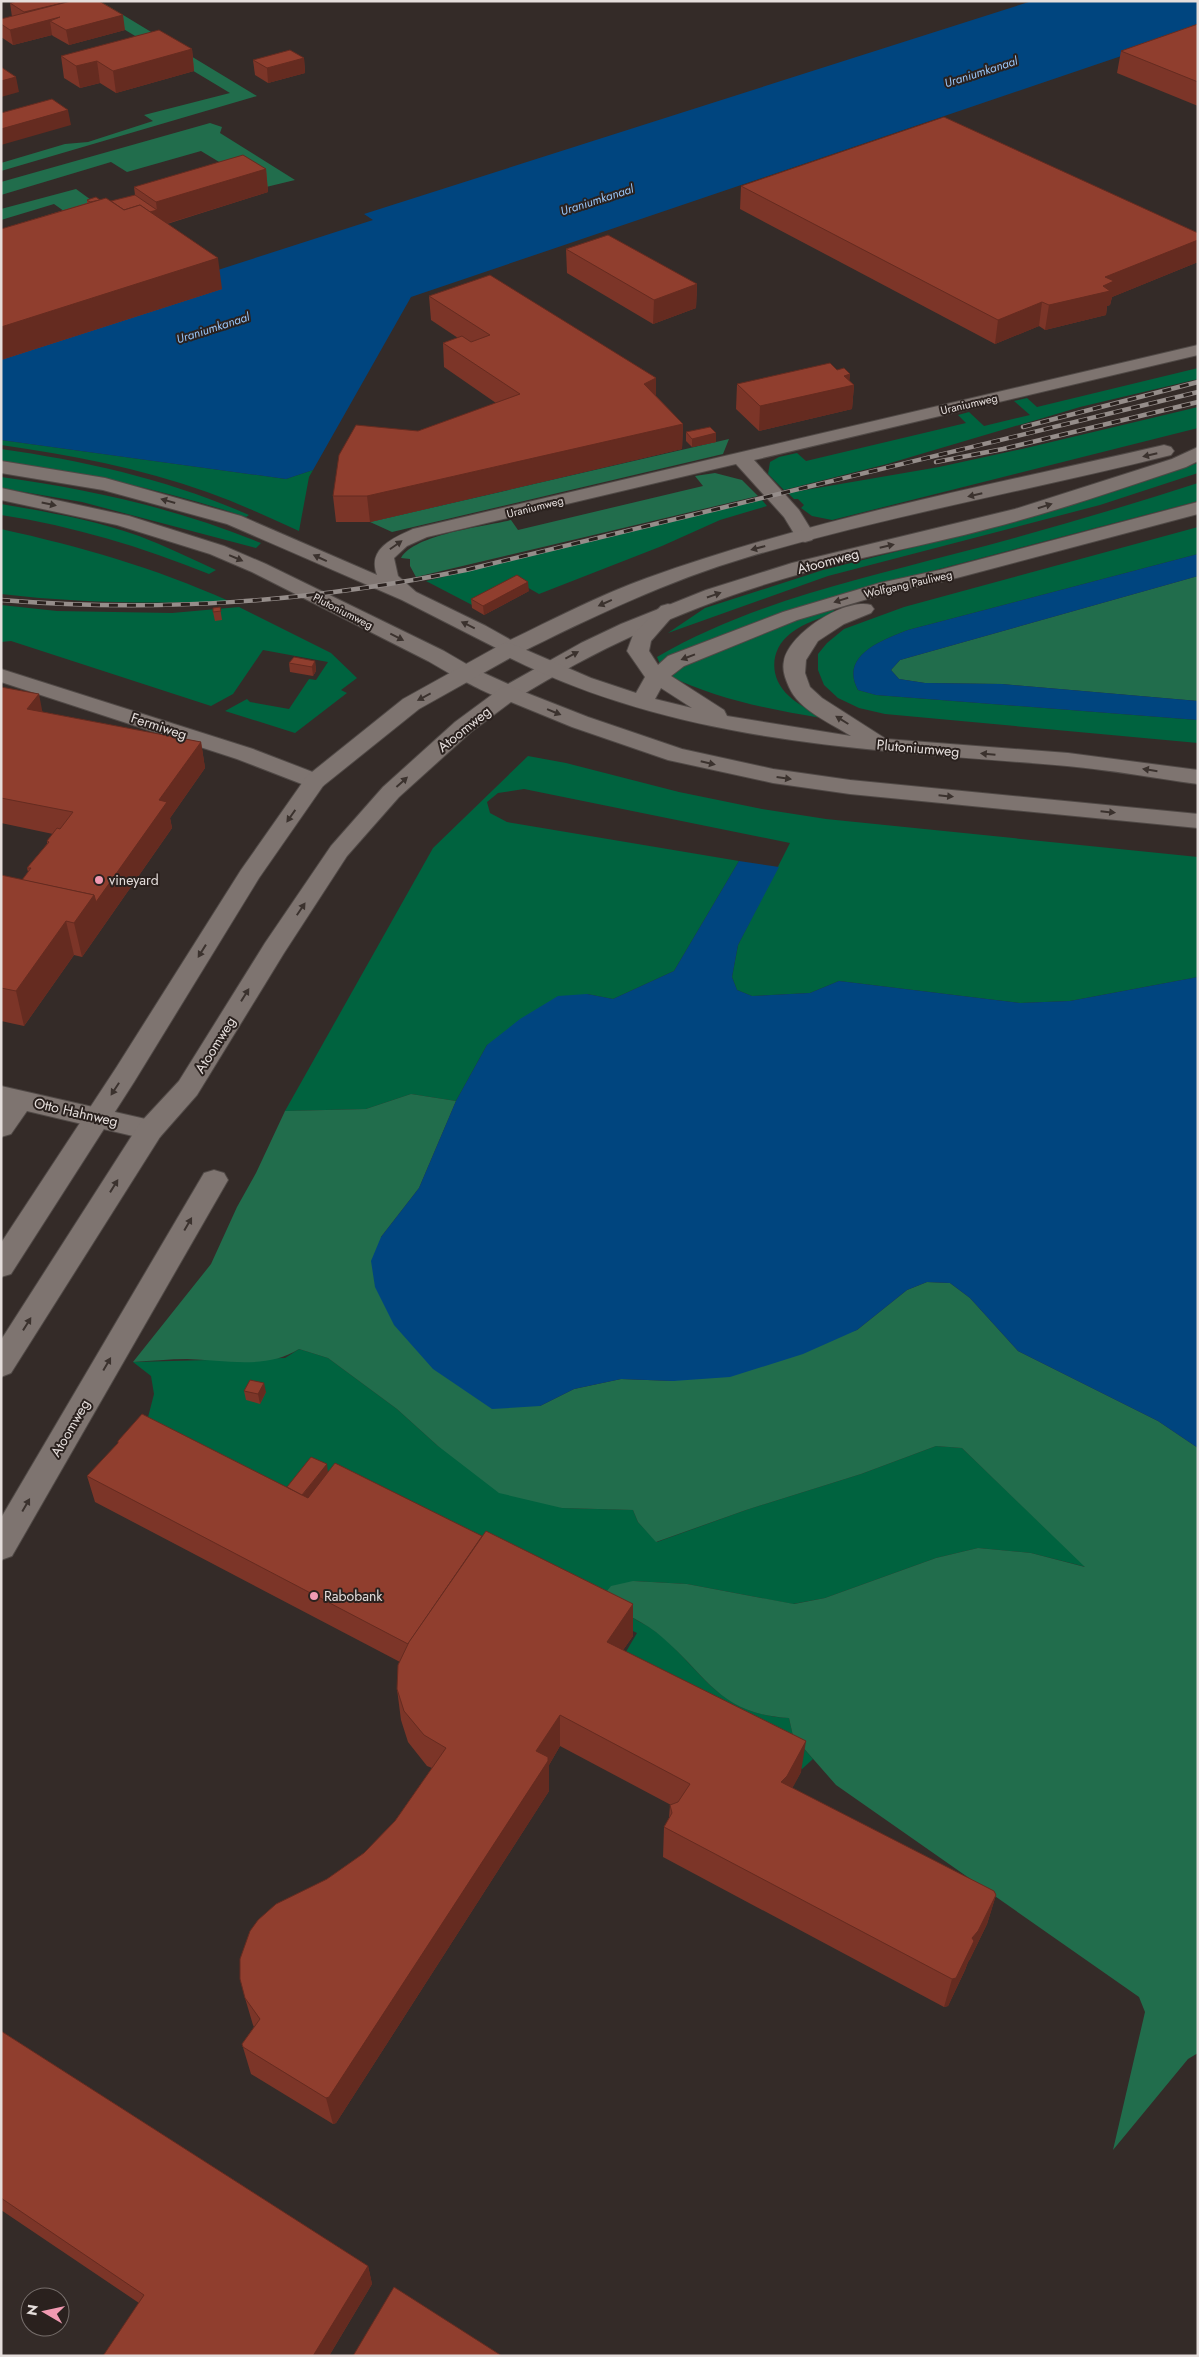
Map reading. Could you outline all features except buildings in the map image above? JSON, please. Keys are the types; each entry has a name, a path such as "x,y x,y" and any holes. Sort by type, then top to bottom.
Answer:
{"street":[{"name":"Uraniumweg","path":"408,596 391,582 386,574 384,556 392,547 420,534 1198,350"},
{"path":"1,1266 250,875 315,781 411,704 571,619 652,583 740,553 1198,444"},
{"name":"Atoomweg","path":"1,1365 150,1130 188,1088 274,949 339,851 392,792 463,727 509,693 547,669 597,642 668,610 756,580 842,556 997,521 1170,466 1198,454"},
{"path":"740,457 792,514 805,536"},
{"name":"Plutoniumweg","path":"1,468 105,484 234,520 408,596 479,630 510,650 547,669 641,703 725,722 818,738 1104,763 1198,777"},
{"name":"Plutoniumweg","path":"1,494 122,520 230,556 509,693 580,722 676,755 773,776 850,787 1198,821"},
{"name":"Wolfgang Pauliweg","path":"641,703 656,677 676,661 790,616 888,587 942,576 1198,508"},
{"name":"Wolfgang Pauliweg","path":"884,745 842,720 801,690 794,675 794,661 799,649 807,639 822,628 853,612 1198,519"},
{"path":"668,610 641,640 638,651 656,677 679,689 725,722"},
{"name":"Fermiweg","path":"1,675 245,754 315,781"},
{"name":"Plutoniumweg","path":"641,703 642,718 646,728 676,755"},
{"path":"1,1128 11,1097"},
{"name":"Otto Hahnweg","path":"11,1097 150,1130"},
{"name":"Atoomweg","path":"1,1547 214,1180"}],"green space":[{"path":"77,1 100,1 257,96 1,171 1,163 65,144 88,142 153,121 144,115 230,93"},
{"path":"210,123 222,127 220,133 295,180 262,188 201,151 127,172 111,162 1,195 1,182"},
{"path":"76,189 98,205 85,226 54,204 1,220 1,209"},
{"path":"1198,368 1198,379 1080,407 887,464 784,490 768,474 770,462 779,457 797,453 806,461 966,423 958,415 969,412 984,426 1030,415 1014,401 1027,398 1037,407"},
{"path":"1198,407 1198,428 832,520 812,516 801,508 804,505 798,499 794,499 788,493 939,467"},
{"path":"729,439 723,454 392,532 370,522"},
{"path":"1,440 286,479 313,470 309,477 299,531 207,492 156,476 105,463 1,445"},
{"path":"1,449 64,459 127,473 189,492 249,515 246,517 216,507 125,483 1,461"},
{"path":"1198,463 1198,473 1100,505 828,576 668,633 705,608 823,570 1002,525"},
{"path":"715,473 742,480 758,496 416,577 410,566 410,559 401,558 420,543 435,537 511,520 518,530 703,486 695,476"},
{"path":"1,477 100,494 166,510 261,543 256,548 82,502 1,488"},
{"path":"1198,483 1198,501 825,599 757,623 660,664 657,657 727,622 801,596 839,584 1046,529"},
{"path":"762,500 767,506 720,520 662,546 539,594 518,582 474,606 426,581"},
{"path":"1,504 71,517 122,530 216,570 209,574 158,555 81,531 1,515"},
{"path":"1198,527 1198,554 908,630 876,644 866,651 854,667 854,678 858,690 876,695 1198,720 1198,743 885,714 859,708 838,698 824,685 818,670 818,654 827,643 844,629 904,607"},
{"path":"1,529 116,559 172,578 229,601 115,602 1,594"},
{"path":"1198,576 1198,701 1002,684 925,683 899,679 891,670 900,660"},
{"path":"1,605 57,611 172,613 239,607 331,653 357,678 341,690 347,693 295,733 225,711 247,699 250,702 289,709 309,679 316,680 328,662 263,650 233,694 211,706 11,641 1,642"},
{"path":"831,608 836,612 801,626 791,633 779,647 774,664 775,673 782,689 796,702 821,716 821,718 781,711 723,697 667,675 727,645"},
{"path":"528,756 566,763 679,792 762,809 826,819 1198,857 1198,977 1070,1001 1020,1003 839,981 810,993 752,996 737,990 732,977 738,945 790,843 524,789 498,793 487,802 490,813 507,822 739,861 674,971 613,999 587,994 487,1045 456,1101 411,1094 366,1109 285,1111 433,848"},
{"path":"411,1094 456,1101 419,1188 381,1237 540,1406 574,1389 621,1379 673,1381 857,1330 907,1290 927,1282 950,1283 970,1298 1018,1351 1158,1421 1198,1448 1198,2053 1188,2059 1113,2150 1145,2012 1139,1997 836,1785 793,1736 789,1718 766,1715 747,1709 717,1692 656,1632 602,1597 611,1586 633,1581 687,1584 794,1604 825,1598 936,1558 978,1548 1031,1553 1085,1567 962,1448 936,1446 861,1474 746,1510 656,1542 638,1522 633,1510 562,1508 499,1493 438,1446 397,1409 328,1358 299,1349 286,1356 259,1362 187,1359 133,1362 211,1264 285,1111 366,1109"},
{"path":"299,1349 328,1358 397,1409 438,1446 562,1508 633,1510 638,1522 657,1542 746,1510 861,1474 936,1446 962,1448 1086,1567 1031,1553 978,1548 936,1558 825,1598 793,1604 687,1584 633,1581 614,1608 659,1634 705,1680 732,1702 747,1710 789,1718 793,1736 813,1759 802,1769 614,1672 637,1633 338,1487 310,1519 146,1425 154,1394 151,1376 133,1362 285,1358"}],"water":[{"name":"Uraniumkanaal","path":"1032,1 1198,1 1198,30 411,297 313,470 286,479 1,440 1,329 84,313 373,220 364,214"},
{"path":"1198,554 1198,576 900,660 891,670 899,679 925,683 1002,684 1198,701 1198,720 876,695 858,690 854,678 854,667 859,658 876,644 908,630"},
{"path":"739,861 779,867 738,945 732,977 737,990 752,996 810,993 839,981 1020,1003 1070,1001 1198,977 1198,1448 1158,1421 1018,1351 970,1298 950,1283 927,1282 907,1290 857,1330 803,1354 730,1377 673,1381 621,1379 574,1389 540,1406 492,1409 433,1369 394,1325 375,1287 371,1261 381,1237 419,1188 456,1101 487,1045 520,1019 558,996 587,994 613,999 674,971"}],"railway":[{"path":"1023,427 1198,382"},
{"path":"1,600 61,604 177,605 292,597 407,581 466,570 1198,392"},
{"path":"936,462 1003,449 1198,402"}],"place":[{"name":"vineyard","path":"99,880"},
{"name":"Rabobank","path":"314,1596"}]}
